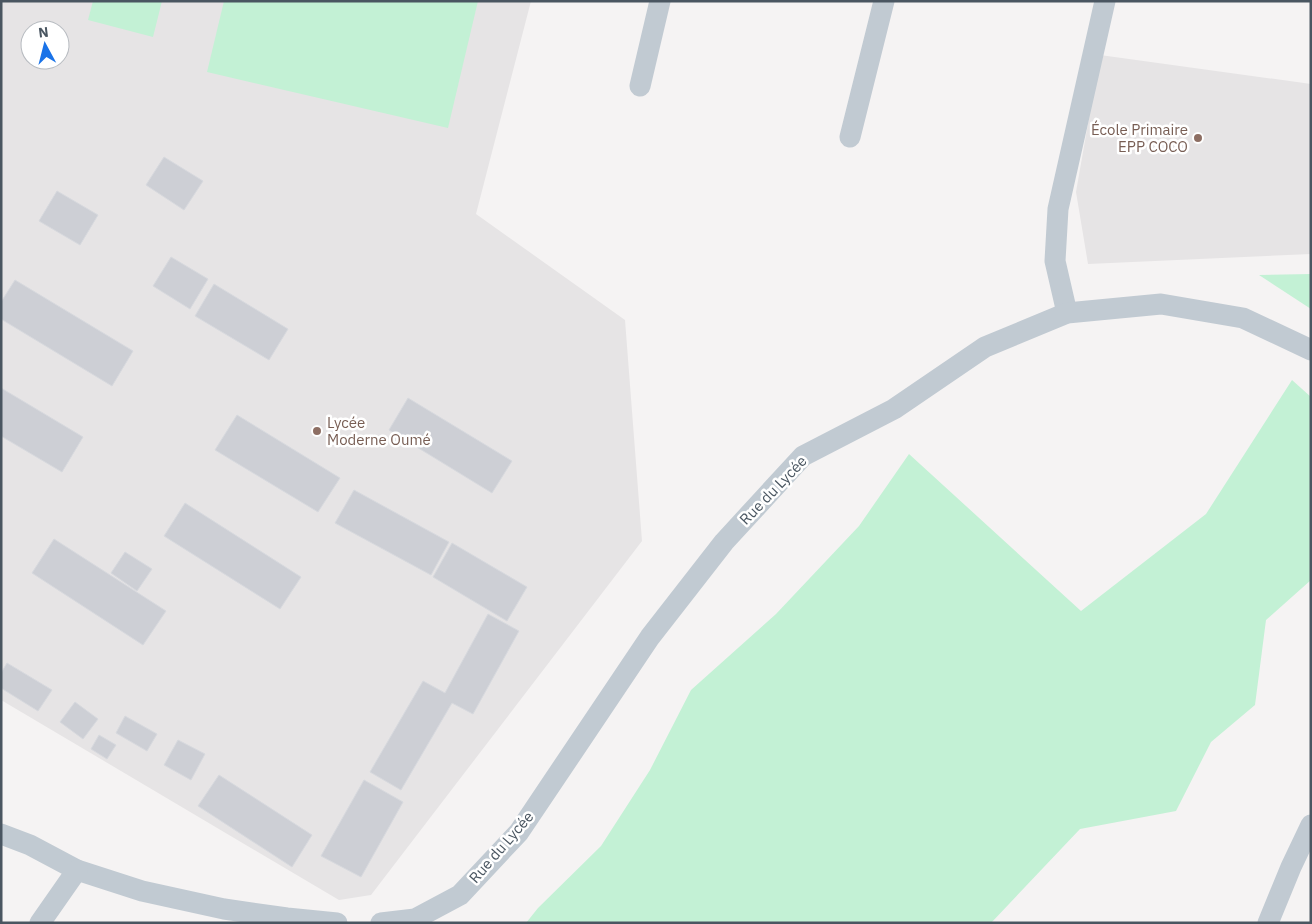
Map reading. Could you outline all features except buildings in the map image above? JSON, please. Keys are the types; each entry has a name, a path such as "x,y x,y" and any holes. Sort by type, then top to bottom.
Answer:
{"street":[{"path":"640,86 660,1"},
{"path":"850,137 884,1"},
{"path":"1068,313 1055,261 1058,209 1105,1"},
{"name":"Rue du Lycée","path":"380,923 415,919 460,895 519,832 650,637 724,542 803,456 894,409 985,347 1068,313 1161,304 1243,318 1311,350"},
{"path":"1268,923 1311,825"},
{"path":"1,834 30,845 77,870 142,891 224,909 337,923"},
{"path":"40,923 77,870"}],"shaded area":[{"name":"Lycée Moderne Oumé","path":"1,1 531,1 476,214 625,320 642,541 371,895 339,900 1,700"},
{"name":"École Primaire EPP COCO","path":"1100,55 1311,84 1311,254 1088,264 1076,192"}],"green space":[{"path":"93,1 162,1 153,37 88,20"},
{"path":"224,1 478,1 448,128 207,72"},
{"path":"1311,274 1311,309 1259,275"},
{"path":"1292,380 1311,397 1311,580 1266,620 1255,705 1211,742 1176,811 1080,829 991,923 526,923 538,908 601,846 650,770 691,690 776,614 859,526 909,454 1081,611 1206,514"}],"place":[{"name":"École Primaire EPP COCO","path":"1198,138"},
{"name":"Lycée Moderne Oumé","path":"317,431"}]}
